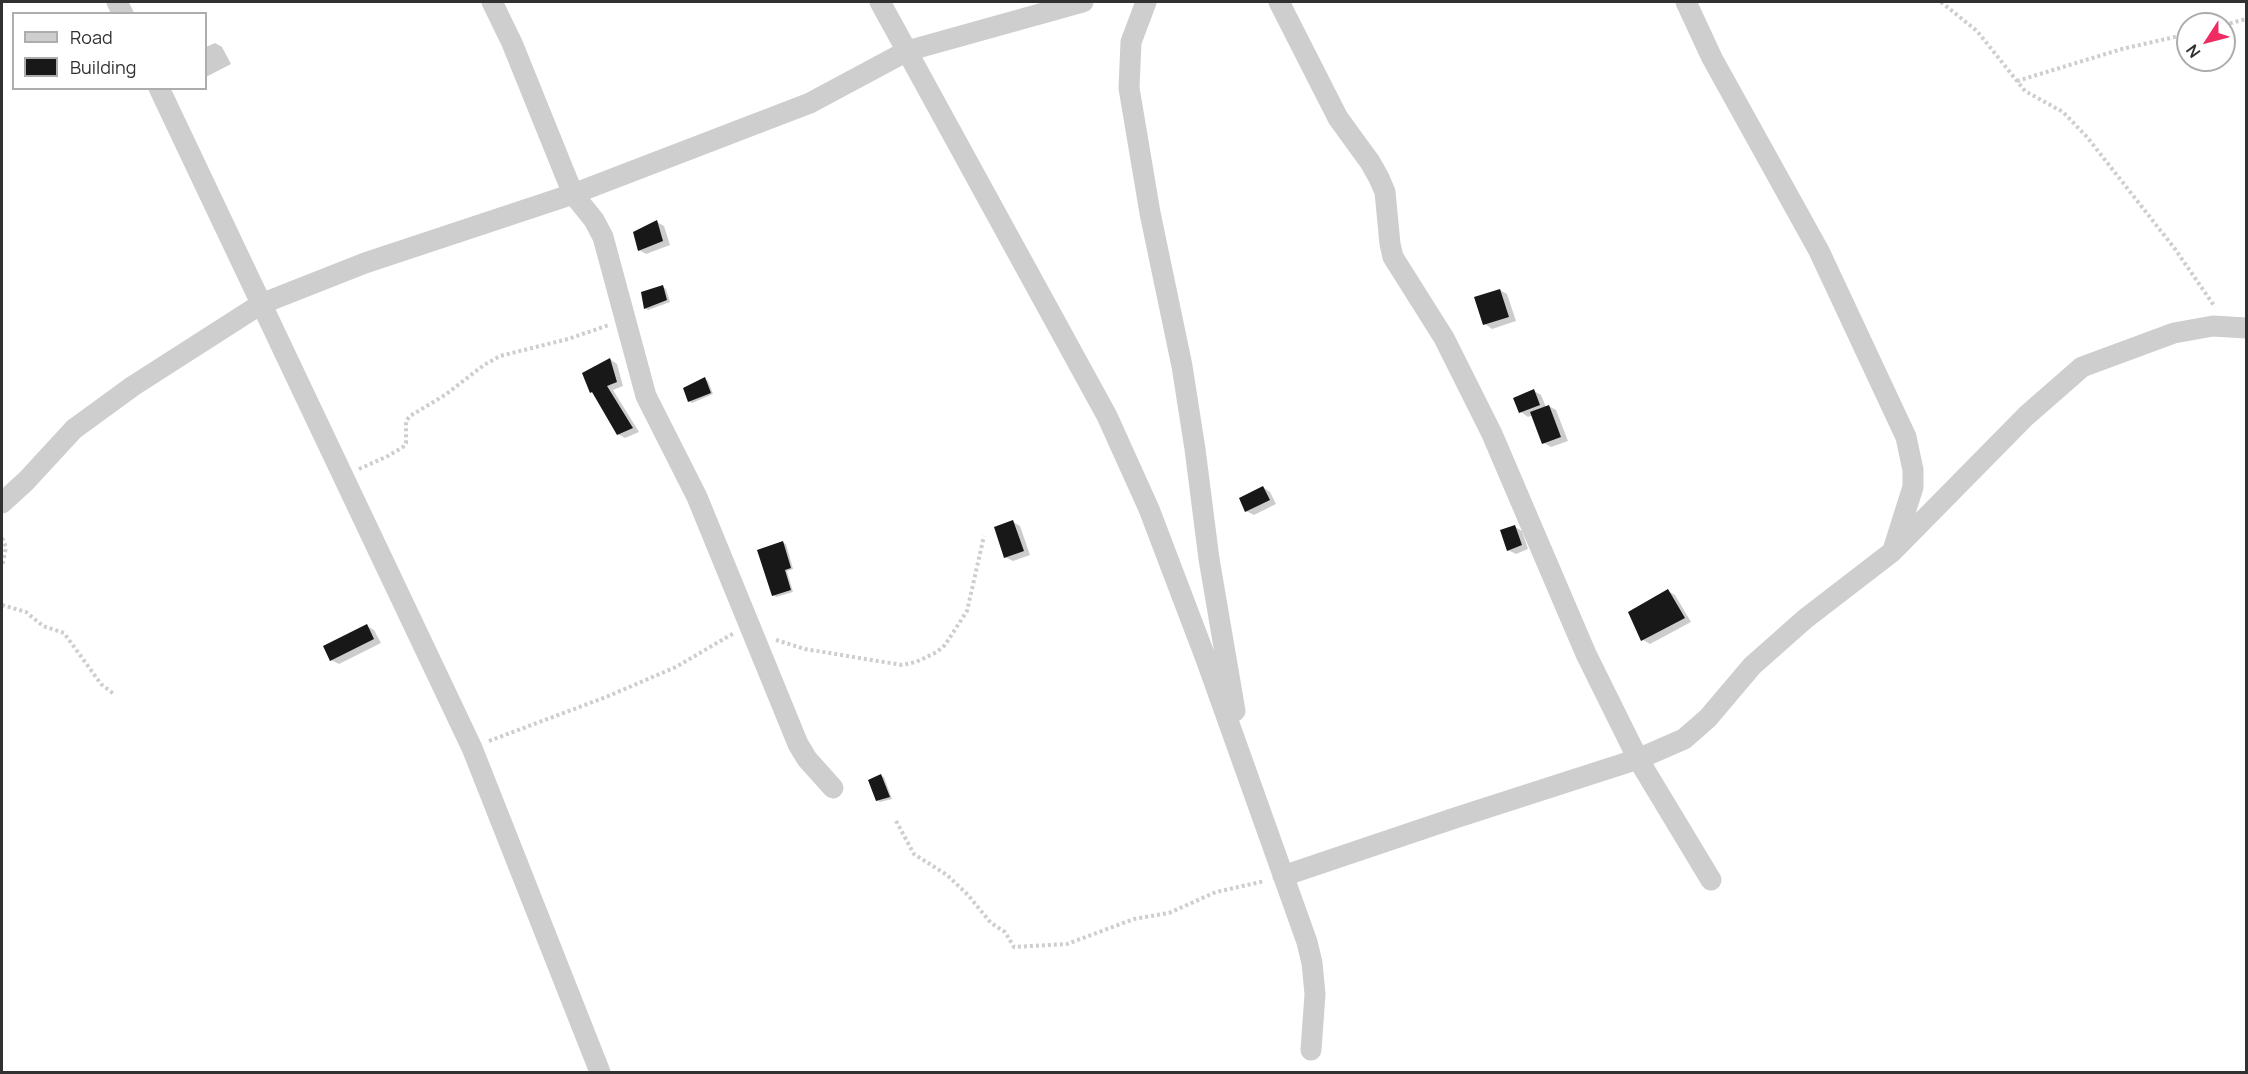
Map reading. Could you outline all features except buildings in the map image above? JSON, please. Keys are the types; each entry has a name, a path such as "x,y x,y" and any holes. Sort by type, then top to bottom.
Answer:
{"street":[{"path":"492,2 512,43 573,194 594,220 603,237 646,396 697,497 798,744 807,759 833,788"},
{"path":"880,2 1107,416 1149,509 1206,659 1312,963 1315,994 1311,1050"},
{"path":"2,503 26,481 74,429 133,386 261,304 355,267 573,194 810,103 907,51 1083,2"},
{"path":"1146,2 1131,42 1129,88 1150,213 1182,366 1209,559 1234,707 1276,856"},
{"path":"1280,2 1338,118 1379,178 1385,192 1390,244 1394,257 1444,338 1492,434 1567,612 1638,759 1711,880"},
{"path":"1686,2 1712,58 1819,251 1906,437 1913,470 1913,487 1892,552"},
{"path":"160,90 472,748 600,1072"},
{"path":"1283,876 1638,759 1684,739 1708,718 1752,666 1805,620 1892,552 2026,416 2082,367 2174,333 2213,326 2237,328"}],"path":[{"path":"1941,2 1977,31 2025,91 2063,112 2087,137 2237,328"},
{"path":"2017,81 2122,49 2176,37"},
{"path":"340,471 357,470 404,447 406,422 410,416 500,356 568,339 625,319"},
{"path":"472,748 606,697 676,667 751,628 805,649 902,665 916,662 937,652 945,645 967,611 984,536"},
{"path":"2,538 6,548 2,567"},
{"path":"2,605 26,612 43,626 64,633 101,684 114,694"},
{"path":"896,821 914,854 947,875 968,895 991,923 1005,932 1014,947 1066,944 1134,919 1169,913 1216,892 1283,876"}]}
